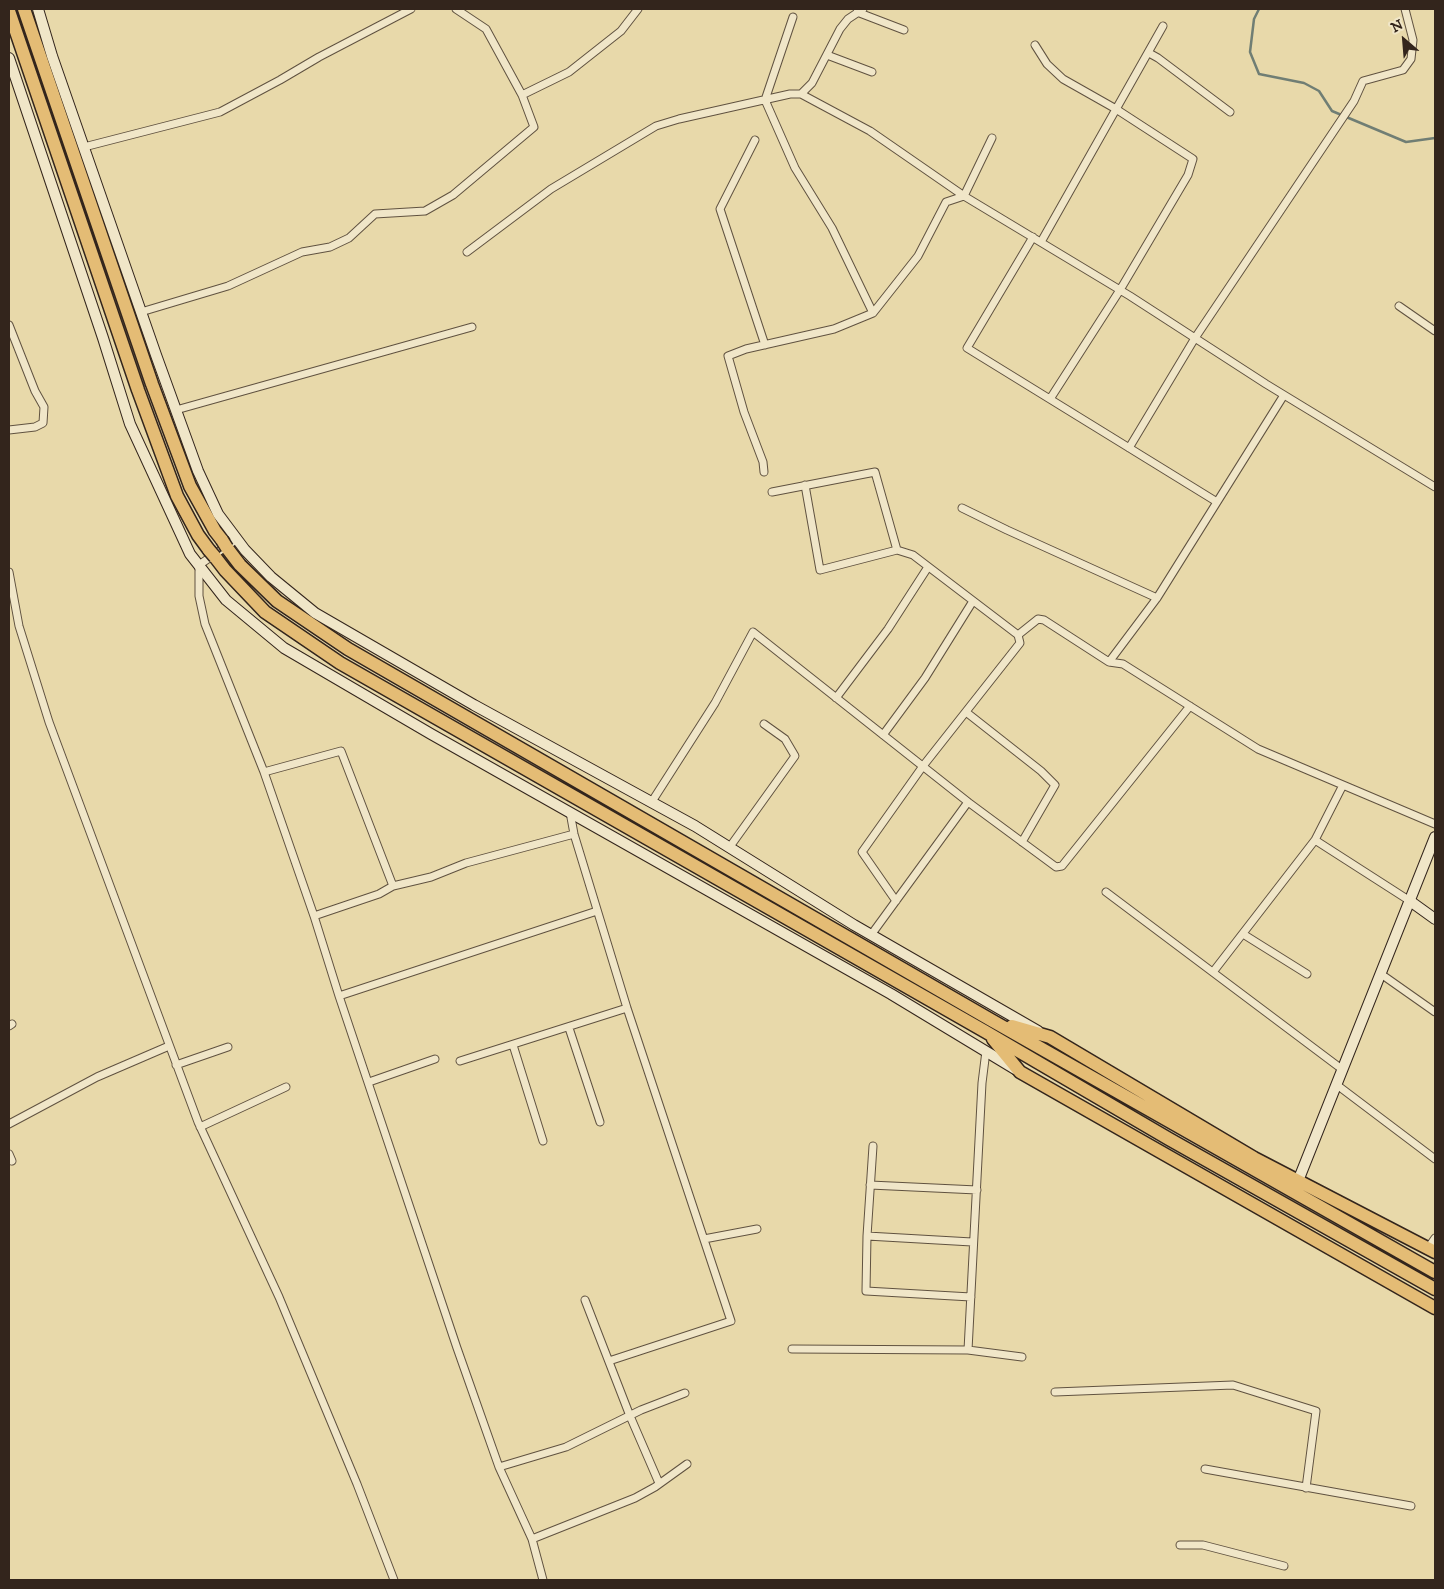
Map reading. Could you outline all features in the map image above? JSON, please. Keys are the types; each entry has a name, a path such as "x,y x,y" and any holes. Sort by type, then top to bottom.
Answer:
{"highway":[{"path":"24,9 152,384 190,486 215,531 240,565 277,601 348,649 736,872 1178,1144 1435,1289"},
{"path":"9,11 138,390 177,496 198,535 224,570 265,612 340,663 988,1026 1435,1272"},
{"path":"988,1026 1050,1037 1254,1158 1433,1246"},
{"path":"988,1026 1020,1072 1435,1308"}],"street":[{"path":"38,9 52,56 198,471 218,514 236,538 271,577 316,613 474,705 651,802 871,935 1050,1037"},
{"path":"84,147 220,112 280,80 319,56 411,9"},
{"path":"141,312 228,286 302,252 330,247 349,238 375,214 425,211 453,195 534,127 522,95 486,29 456,9"},
{"path":"522,95 569,72 621,31 638,9"},
{"path":"1129,448 1195,338 1340,124 1354,101 1362,81 1403,70 1411,59 1413,40 1405,9"},
{"path":"801,94 812,83 840,30 848,19 860,10 904,30"},
{"path":"793,17 765,100 796,168 832,228 873,313"},
{"path":"9,38 13,23"},
{"path":"1040,242 1163,26"},
{"path":"1035,45 1047,64 1063,78 1116,109 1193,159 1188,175 1120,290 1050,399"},
{"path":"1149,53 1230,112"},
{"path":"826,56 872,72"},
{"path":"9,58 104,338 130,424 190,554 226,600 284,648 891,994 1020,1072"},
{"path":"467,252 551,189 656,126 790,94 801,94 870,131 964,196 1120,290 1284,395 1435,487"},
{"path":"764,472 763,462 744,412 728,356 746,349 834,329 873,313 918,256 946,202 964,196 992,138"},
{"path":"755,140 720,209 765,345"},
{"path":"1033,238 967,348 1217,502"},
{"path":"1399,306 1435,331"},
{"path":"9,325 35,391 44,407 44,423 35,427 9,430"},
{"path":"176,410 472,327"},
{"path":"1109,662 1157,598 1284,395"},
{"path":"772,492 875,472 897,550"},
{"path":"805,485 820,570 897,550 913,556 1018,635 1020,643 923,766 862,852 896,901"},
{"path":"962,508 1157,598"},
{"path":"199,565 236,538"},
{"path":"199,565 199,596 205,624 264,772 314,916 457,1348 499,1467 532,1539 543,1580"},
{"path":"836,698 888,629 928,567"},
{"path":"9,576 19,626 49,722 176,1065 200,1127 279,1297 353,1475 394,1580"},
{"path":"883,735 924,678 973,601"},
{"path":"1018,635 1038,619 1044,620 1109,662 1123,664 1258,749 1435,824"},
{"path":"651,802 715,702 753,632 968,802 1056,867 1062,866 1190,706"},
{"path":"966,712 1056,785 1022,842"},
{"path":"729,848 795,756 784,739 764,724"},
{"path":"264,772 341,751 393,886"},
{"path":"1213,972 1315,840 1343,785"},
{"path":"871,935 968,802"},
{"path":"570,812 574,834 628,1008 731,1321 609,1361"},
{"path":"314,916 379,894 393,886 431,877 466,863 574,834"},
{"path":"1298,1180 1435,838"},
{"path":"1315,840 1435,919"},
{"path":"736,872 745,858"},
{"path":"1106,892 1343,1070"},
{"path":"339,996 598,912"},
{"path":"1243,934 1307,974"},
{"path":"1381,974 1435,1012"},
{"path":"460,1062 628,1008"},
{"path":"569,1028 600,1122"},
{"path":"513,1045 543,1141"},
{"path":"9,1124 97,1077 169,1046"},
{"path":"176,1065 228,1047"},
{"path":"968,1350 972,1242 977,1190 982,1083 986,1051"},
{"path":"369,1082 435,1059"},
{"path":"1337,1085 1435,1159"},
{"path":"200,1127 286,1087"},
{"path":"874,1146 867,1236 866,1291 970,1297"},
{"path":"870,1185 977,1190"},
{"path":"704,1239 757,1229"},
{"path":"867,1236 972,1242"},
{"path":"585,1300 630,1416 659,1483"},
{"path":"792,1349 968,1350 1022,1357"},
{"path":"1054,1392 1233,1385 1316,1411 1306,1488"},
{"path":"499,1467 566,1447 641,1410 685,1393"},
{"path":"532,1539 635,1498 655,1488 659,1483 687,1464"},
{"path":"1205,1469 1412,1506"},
{"path":"1180,1545 1203,1545 1284,1566"}],"waterway":[{"path":"1259,9 1254,19 1250,52 1259,74 1304,83 1319,91 1332,111 1406,142 1435,138"}]}
